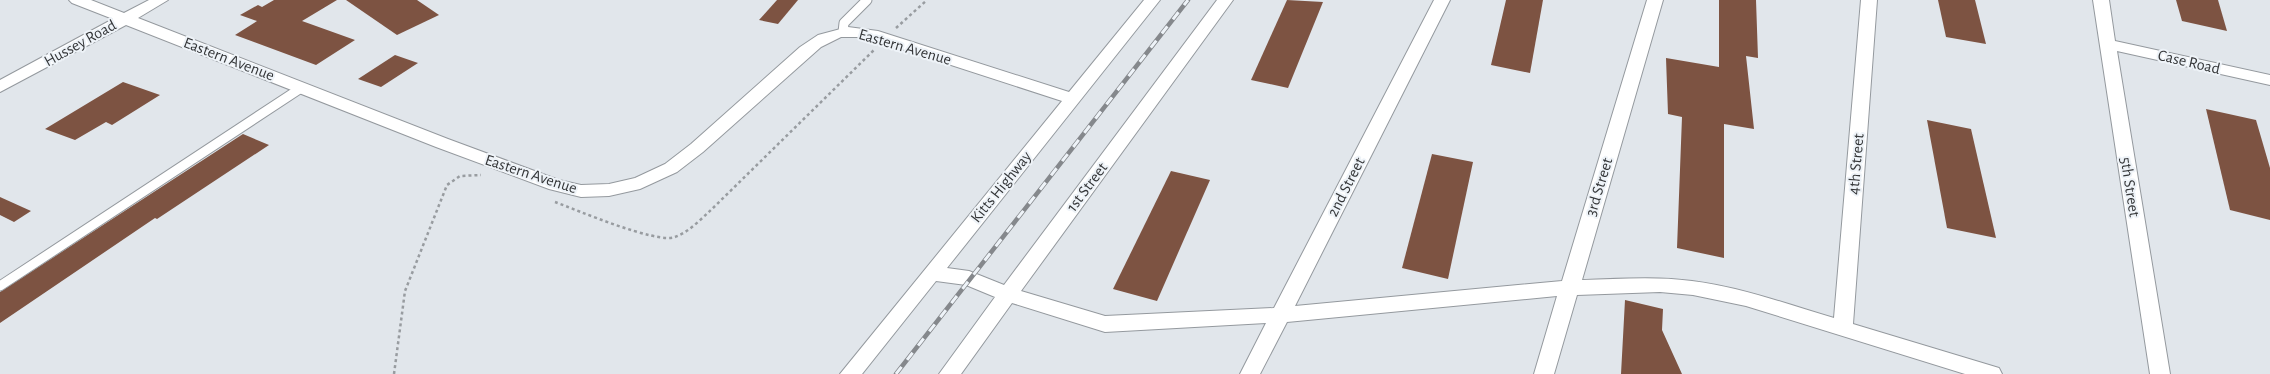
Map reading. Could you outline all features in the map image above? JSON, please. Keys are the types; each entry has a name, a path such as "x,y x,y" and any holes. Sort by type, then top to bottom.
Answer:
{"street":[{"name":"Eastern Avenue","path":"77,0 301,88 555,184 581,192 609,190 640,183 671,168 697,148 806,50 824,37 843,32 861,32 878,36 1071,98"},
{"name":"Hussey Road","path":"0,87 124,18 160,0"},
{"name":"Kitts Highway","path":"850,374 1071,98 1152,0"},
{"name":"1st Street","path":"949,374 1225,0"},
{"name":"2nd Street","path":"1250,374 1442,0"},
{"name":"3rd Street","path":"1544,374 1655,0"},
{"name":"4th Street","path":"1844,328 1869,0"},
{"name":"5th Street","path":"2101,0 2160,374"},
{"name":"Case Road","path":"2108,44 2270,80"},
{"path":"932,273 969,278 1007,294 1105,324 1281,314 1570,288 1660,285 1693,288 1746,299 1992,374"}],"lane":[{"path":"843,32 844,23 867,0"},
{"path":"0,286 301,88"}],"building":[{"path":"274,0 337,0 302,21 355,40 316,65 235,35 257,21 240,15 258,5 262,7"},
{"path":"346,0 417,0 439,15 397,35"},
{"path":"777,0 798,0 778,24 759,20"},
{"path":"1287,0 1323,2 1288,88 1251,80"},
{"path":"1506,0 1543,0 1530,73 1491,65"},
{"path":"1719,0 1756,0 1758,58 1746,56 1754,129 1724,124 1724,258 1677,248 1682,117 1668,114 1666,58 1719,67"},
{"path":"1938,0 1975,0 1986,44 1946,37"},
{"path":"2176,0 2218,0 2227,31 2182,21"},
{"path":"395,55 418,63 381,87 358,79"},
{"path":"123,82 160,95 112,125 106,122 75,140 45,129"},
{"path":"2206,109 2256,120 2270,168 2270,220 2230,210"},
{"path":"1927,120 1971,129 1996,238 1947,228"},
{"path":"243,134 269,145 157,219 155,218 0,323 0,292"},
{"path":"1432,154 1473,162 1448,279 1402,268"},
{"path":"1171,171 1210,180 1157,301 1113,289"},
{"path":"0,197 31,211 14,222 0,215"},
{"path":"1625,300 1663,309 1662,330 1682,374 1621,374"}],"railway":[{"path":"896,374 1188,0"}]}
